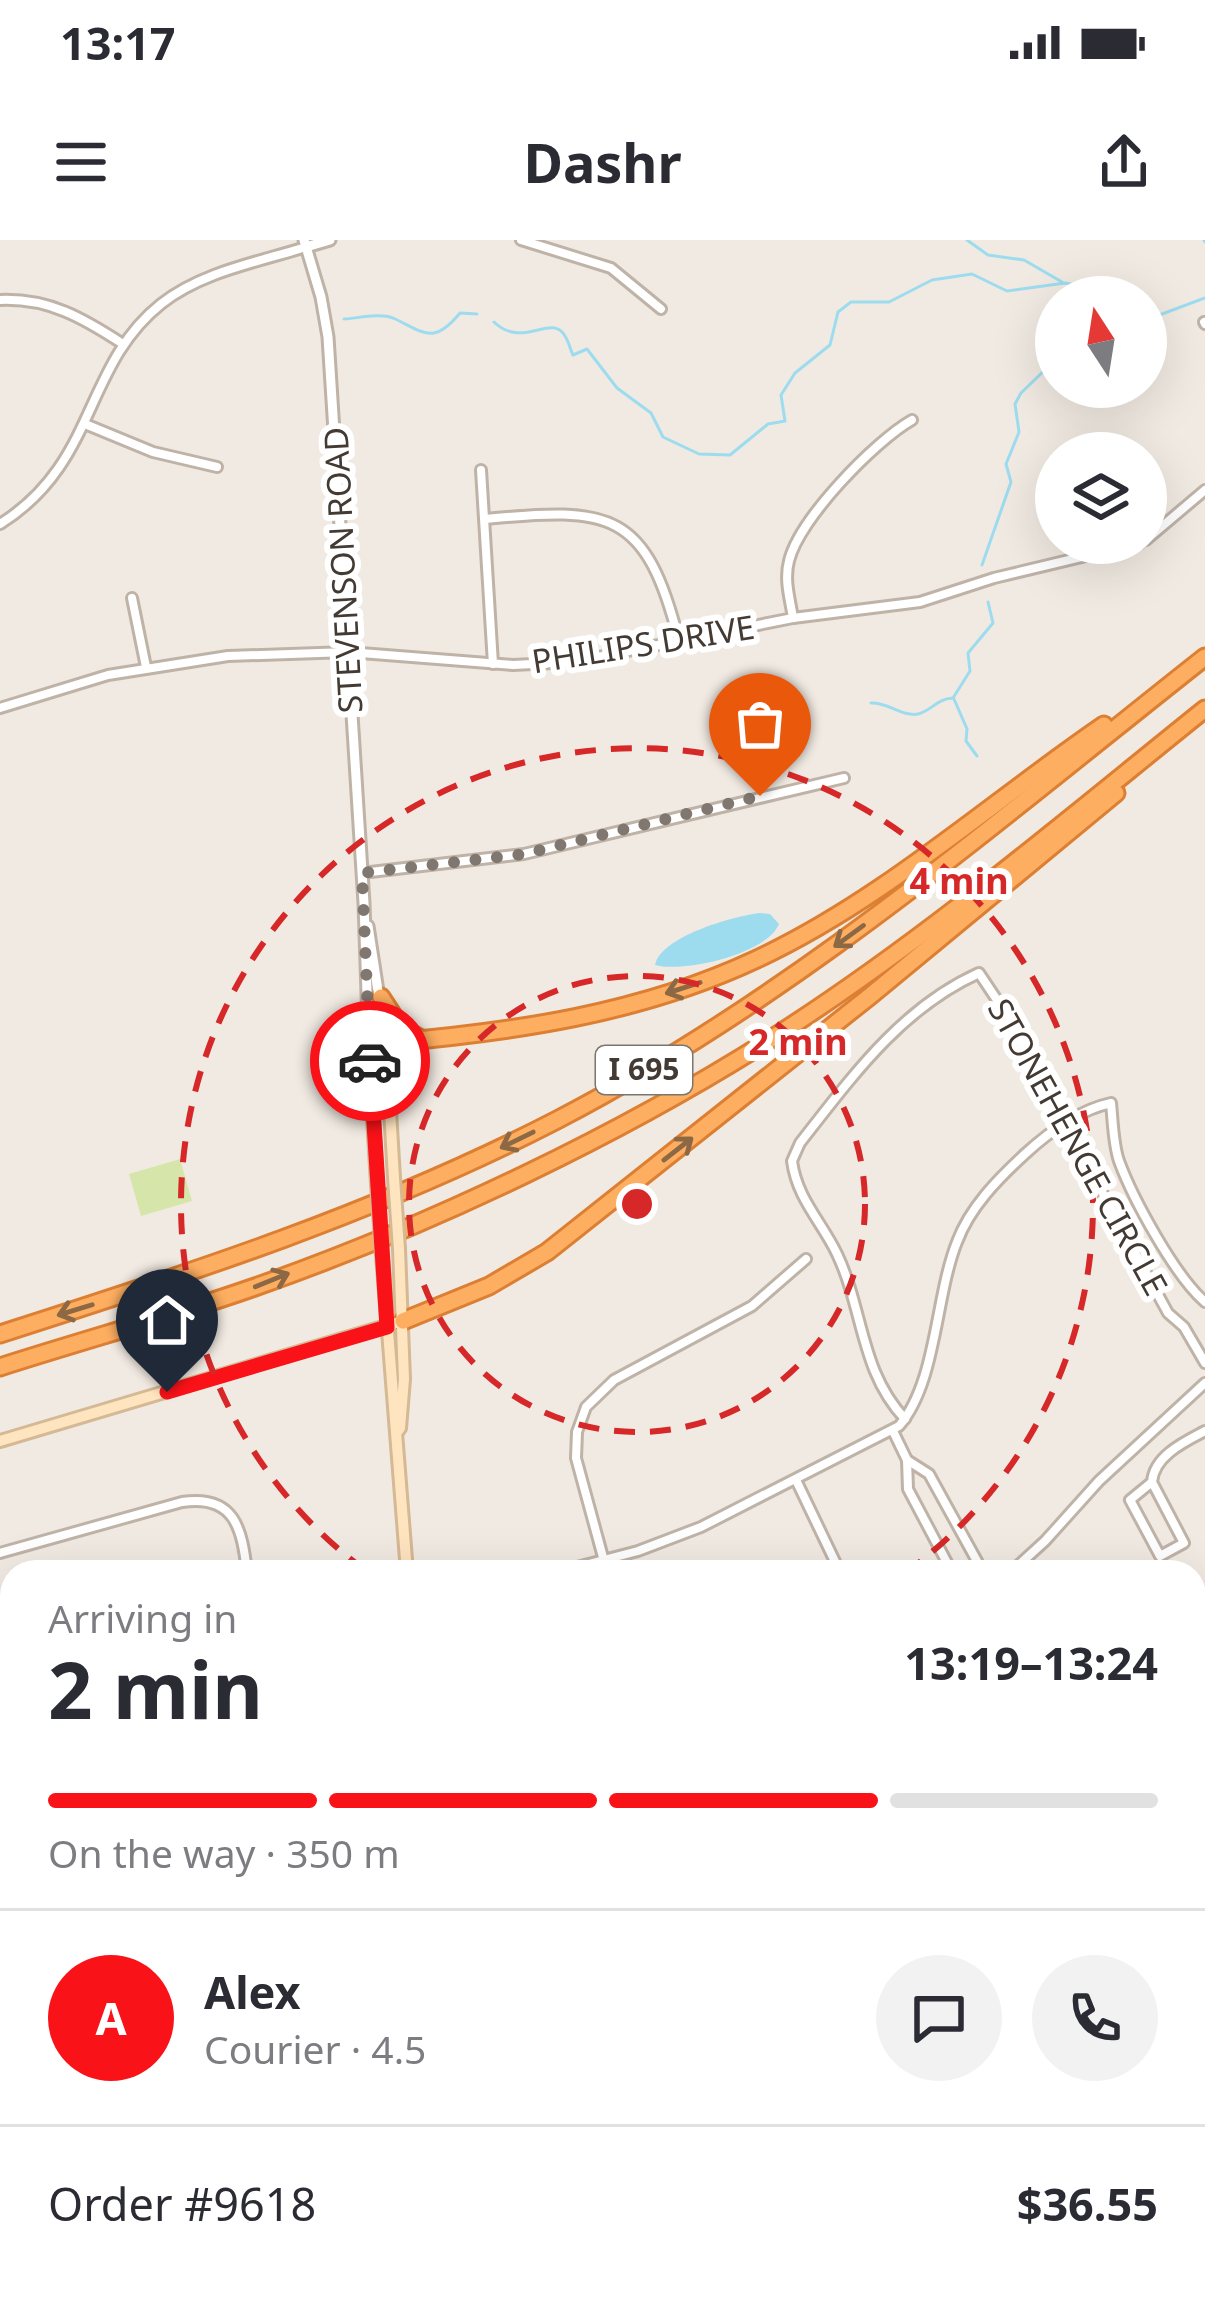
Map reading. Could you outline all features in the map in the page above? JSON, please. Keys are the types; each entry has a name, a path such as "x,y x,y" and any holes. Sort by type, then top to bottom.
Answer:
{"highway":[{"path":"369,1054 386,1043 506,1031 592,1014 677,990 759,958 914,863 1205,656"},
{"name":"I 695","path":"0,1334 242,1256 352,1215 561,1118 699,1037 827,952 1205,656"},
{"name":"I 695","path":"0,1366 275,1279 427,1218 656,1106 780,1033 935,926 1205,709"},
{"path":"395,1324 489,1286 560,1243 963,921 1205,719"},
{"path":"381,998 401,1028 424,1040"}],"main road":[{"name":"STEVENSON ROAD","path":"386,1043 399,1249 395,1324"},
{"name":"STEVENSON ROAD","path":"369,1054 382,1255 404,1379 397,1432 406,1560"},
{"path":"0,1441 395,1324"}],"street":[{"path":"0,524 47,487 85,424 123,344 156,308 197,282 305,243 330,240"},
{"path":"521,240 611,268 661,309"},
{"name":"STEVENSON ROAD","path":"305,243 326,318 364,903 369,1054"},
{"path":"0,300 66,309 123,344"},
{"path":"793,618 787,575 798,540 862,458 912,420"},
{"path":"85,424 153,452 217,467"},
{"path":"481,470 494,664"},
{"name":"PHILIPS DRIVE","path":"1167,522 1205,490"},
{"path":"485,519 578,513 621,530 643,548 661,578 679,641"},
{"name":"PHILIPS DRIVE","path":"0,708 79,682 228,656 348,652 494,664 573,662 793,618 920,602 994,578 1062,564"},
{"path":"132,598 146,667"},
{"path":"362,873 524,854 844,778"},
{"name":"STEVENSON ROAD","path":"364,903 386,1043"},
{"name":"STONEHENGE CIRCLE","path":"905,1419 872,1370 846,1276 798,1187 792,1161 794,1152 886,1038 950,988 979,973 1168,1313 1184,1327 1205,1363"},
{"path":"607,1560 701,1527 893,1431 917,1396 962,1229 1006,1172 1090,1108 1112,1103 1116,1148 1125,1174 1182,1277 1205,1302"},
{"path":"604,1560 576,1458 577,1432 586,1407 614,1381 752,1306 806,1259"},
{"path":"1024,1560 1099,1481 1205,1383"},
{"path":"893,1431 908,1460 908,1489 946,1560"},
{"path":"1152,1482 1130,1500 1160,1556 1184,1544 1152,1482 1154,1467 1205,1431"},
{"path":"908,1460 929,1474 976,1560"},
{"path":"796,1480 834,1560"},
{"path":"0,1553 202,1500 224,1508 243,1536 246,1560"}],"green space":[{"path":"180,1159 192,1201 141,1216 129,1174"}],"water":[{"path":"770,914 779,924 759,944 704,963 655,965 683,937"}],"waterway":[{"path":"967,240 988,255 1024,260 1052,276"},
{"path":"494,322 516,333 559,330 573,355 587,349 617,388 651,413 663,437 699,454 730,455 768,424 785,421 781,395 795,373 830,345 838,312 851,302 889,302 932,280 972,274 1007,291 1035,287"},
{"path":"1167,312 1205,298"},
{"path":"344,319 388,317 435,333 460,313 477,314"},
{"path":"982,565 1011,482 1006,464 1019,432 1015,404 1035,379"},
{"path":"871,703 918,714 953,698 970,671 968,653 993,623 988,602"},
{"path":"954,699 967,729 966,741 977,756"}],"way so far":[{"path":"370,1061 362,873 524,854 760,796"}],"route":[{"path":"167,1392 387,1327 370,1061"}]}
